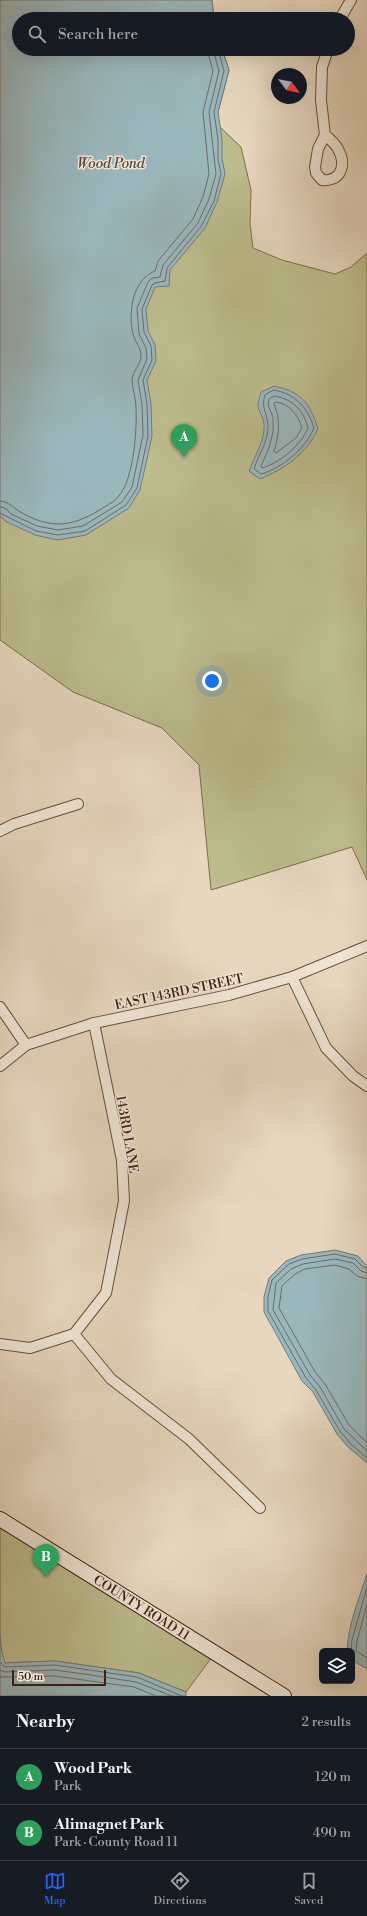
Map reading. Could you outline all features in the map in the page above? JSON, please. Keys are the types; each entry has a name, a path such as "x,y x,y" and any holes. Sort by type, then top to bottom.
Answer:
{"street":[{"path":"344,12 351,0"},
{"path":"325,134 321,100 322,67 326,56"},
{"path":"0,831 14,824 78,804"},
{"name":"EAST 143RD STREET","path":"0,1066 26,1045 94,1022 229,995 292,977 367,946"},
{"path":"292,977 326,1048 353,1076 367,1086"},
{"path":"0,1007 26,1045"},
{"name":"143RD LANE","path":"74,1334 106,1293 124,1201 122,1160 94,1022"},
{"path":"0,1344 30,1348 74,1334 111,1379 189,1439 260,1508"},
{"name":"COUNTY ROAD 11","path":"0,1519 284,1696"}],"green space":[{"path":"0,0 212,0 213,12 12,12 12,56 224,56 229,70 218,112 219,126 241,147 251,190 250,224 253,248 282,260 335,274 351,267 367,253 367,880 352,847 211,890 199,765 162,728 73,692 0,640"},
{"path":"0,1519 215,1653 186,1692 139,1673 55,1661 4,1663 0,1634"}],"water":[{"name":"Wood Pond","path":"0,0 212,0 213,12 12,12 12,56 224,56 229,70 218,112 225,174 217,202 205,228 170,270 169,286 155,287 146,309 148,331 155,345 156,361 147,380 151,404 152,436 140,490 129,508 86,535 58,540 35,535 5,521 0,515"},
{"path":"274,386 292,392 304,400 312,412 318,429 308,446 301,453 286,465 260,479 249,471 260,445 264,429 263,421 258,408 258,402 261,392"},
{"path":"335,1250 358,1256 367,1266 367,1463 348,1447 337,1434 313,1392 302,1381 264,1312 264,1297 269,1278 286,1261 301,1255"},
{"path":"367,1574 367,1669 355,1662 355,1648 347,1648 349,1632 357,1602"},
{"path":"0,1634 1,1648 5,1663 55,1661 139,1673 186,1692 186,1696 0,1696"}],"place":[{"name":"Wood Park","path":"184,457"},
{"name":"Alimagnet Park","path":"46,1577"}]}
